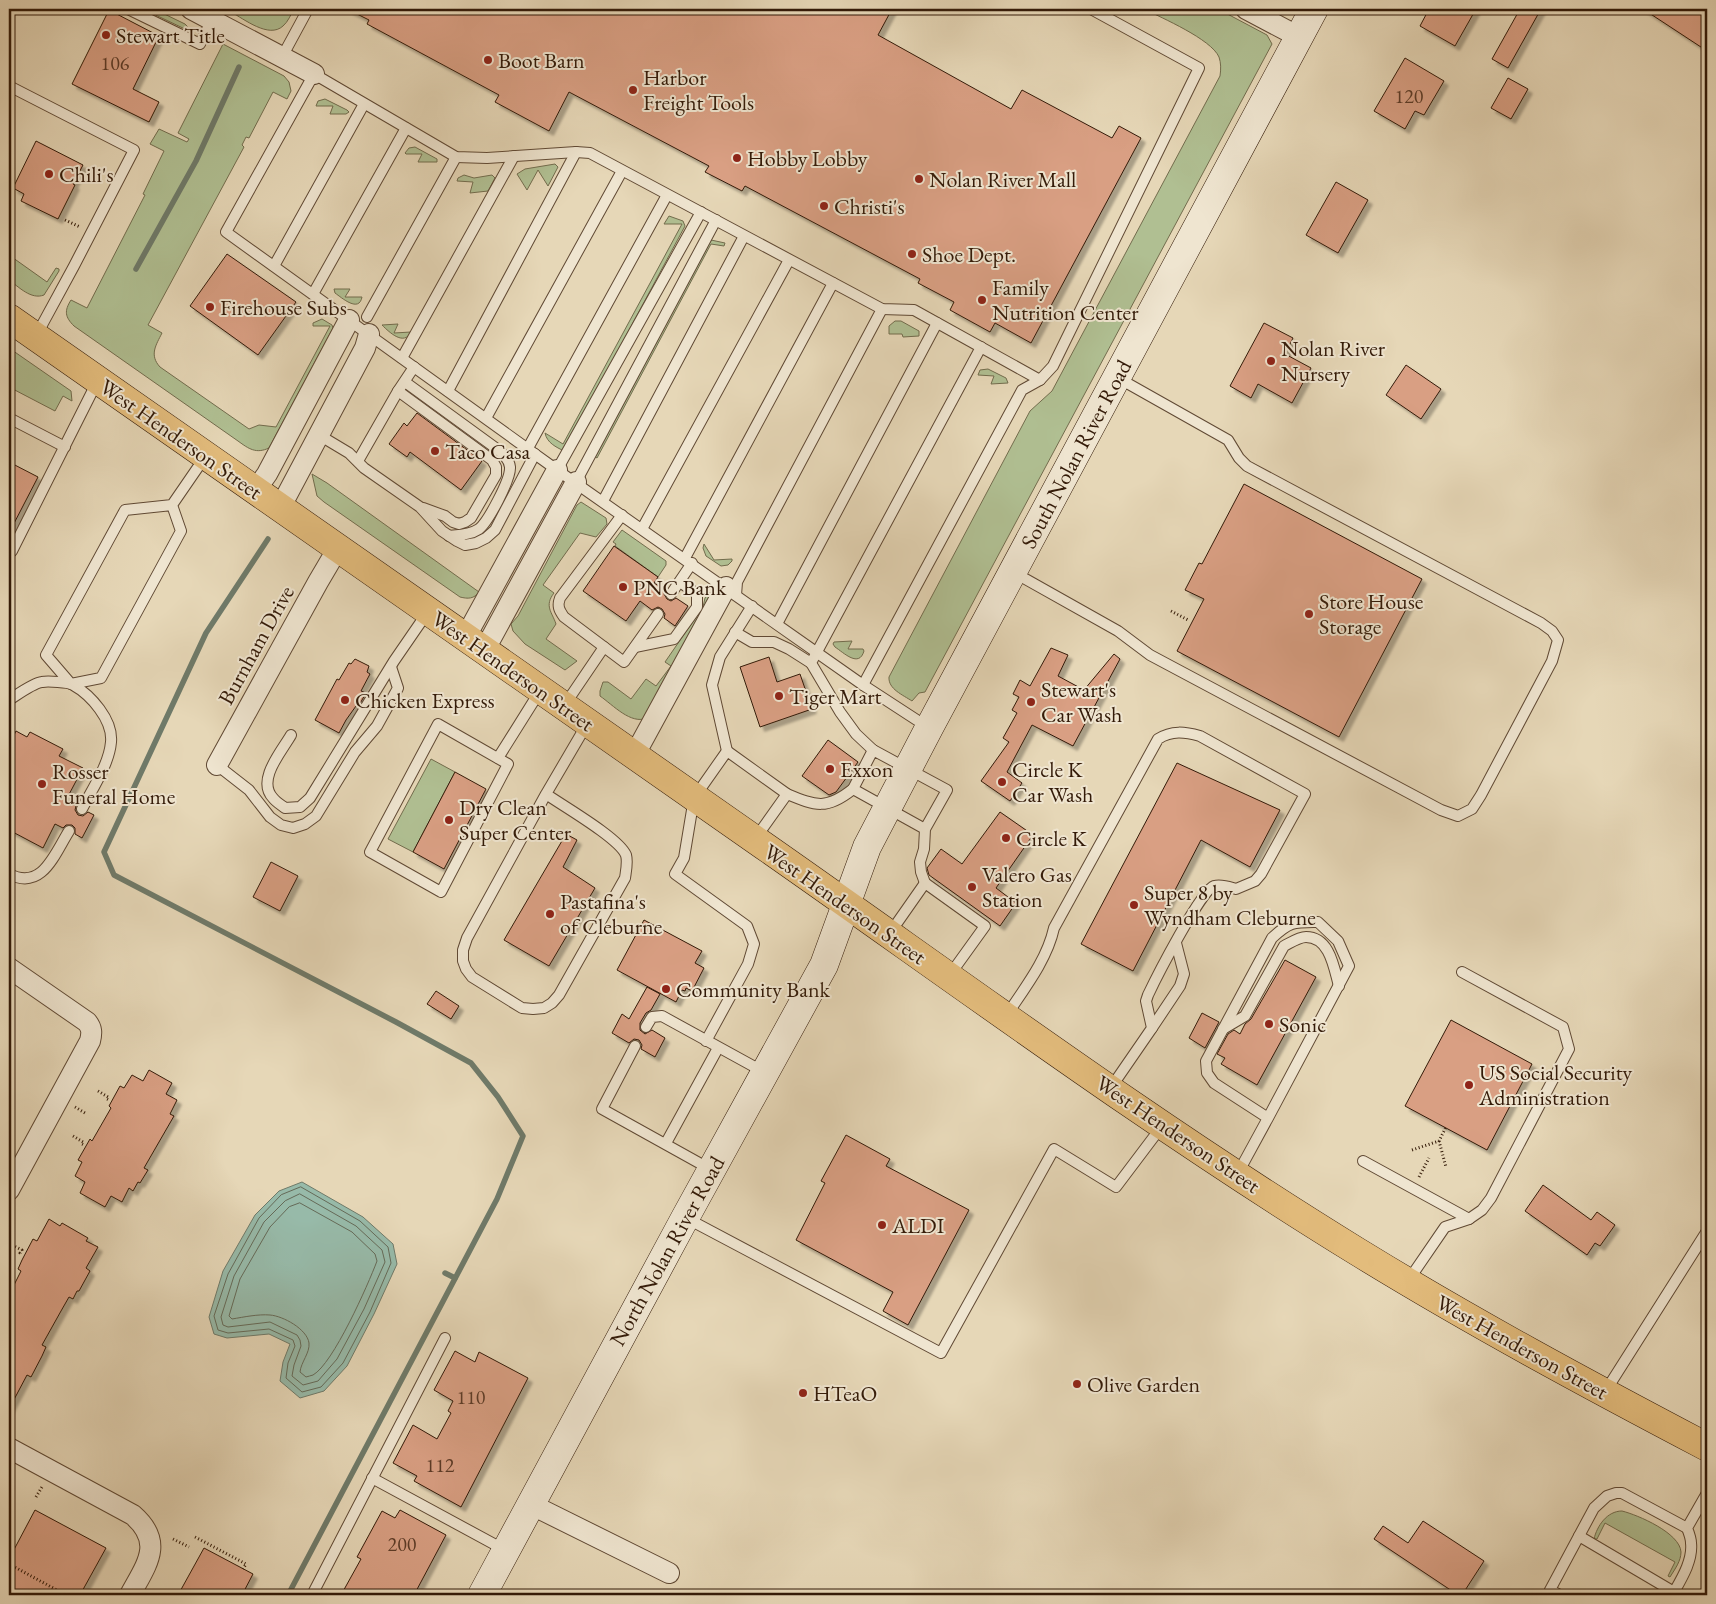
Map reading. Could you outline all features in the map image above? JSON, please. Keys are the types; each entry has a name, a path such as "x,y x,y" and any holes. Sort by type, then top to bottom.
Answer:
{"main road":[{"name":"South Nolan River Road","path":"846,904 867,847 908,768 1314,9"},
{"name":"West Henderson Street","path":"9,318 889,934 1005,1018 1163,1125 1408,1282 1511,1342 1707,1447"},
{"name":"North Nolan River Road","path":"482,1595 711,1169 824,965 846,904"}],"street":[{"path":"191,9 214,14 282,57 314,74"},
{"path":"1246,9 1299,37"},
{"path":"280,508 365,348 361,324"},
{"path":"255,491 361,324"},
{"path":"474,644 560,465"},
{"path":"474,644 578,476"},
{"name":"Burnham Drive","path":"217,765 338,548"},
{"path":"639,759 738,593"},
{"path":"9,968 87,1022 91,1028 92,1035 9,1190"},
{"path":"9,1448 133,1515 142,1523 150,1538 151,1552 130,1595"},
{"path":"530,1504 669,1573"}],"lane":[{"path":"128,9 200,44 214,14"},
{"path":"282,57 308,9"},
{"path":"863,685 1022,390 1040,380 1053,366 1199,68 1091,9"},
{"path":"929,728 863,685 776,624 738,593 603,502 578,476 532,451 414,367 361,324 313,294 226,232 314,74 456,157 487,158 576,152 590,153 882,309 914,310 1040,380"},
{"path":"9,86 134,150 36,337"},
{"path":"274,266 364,104"},
{"path":"313,294 406,128"},
{"path":"448,391 576,152"},
{"path":"402,358 514,156"},
{"path":"361,324 456,157"},
{"path":"486,418 622,171"},
{"path":"320,435 349,453 364,468 420,507 449,536 465,545 476,543 486,538 494,530 532,451 667,195"},
{"path":"560,465 701,212"},
{"path":"578,476 716,220"},
{"path":"603,502 744,236"},
{"path":"642,529 790,260"},
{"path":"671,594 680,582 688,561 833,283"},
{"path":"873,750 853,788 841,799 824,804 809,803 787,794 727,751 712,685 720,657 735,632 738,593 882,309"},
{"path":"776,624 937,323"},
{"path":"811,663 981,347"},
{"path":"358,461 414,367"},
{"path":"1012,572 1118,631 1150,655 1441,810 1458,816 1472,810 1481,795 1552,661 1558,640 1552,631 1533,618 1247,466 1239,458 1228,440 1117,378"},
{"path":"9,554 97,381"},
{"path":"405,382 497,449 505,456 510,468 508,481 484,524 472,532 449,536"},
{"path":"398,391 492,460 496,467 494,482 472,518 465,522 459,524 445,516 420,507"},
{"path":"9,418 65,447"},
{"path":"172,506 206,456"},
{"path":"82,809 105,765 110,750 112,740 109,725 99,707 71,684 46,656 125,510 172,506"},
{"path":"9,700 41,682 71,684 101,678 182,531 172,506"},
{"path":"622,515 560,598 558,604 559,611 564,617 624,662 658,614"},
{"path":"636,644 674,639 697,606 697,594 680,582"},
{"path":"291,736 270,770 266,783 272,797 285,808 300,807 310,798 428,612"},
{"path":"735,632 752,642 774,642 811,663 840,712 856,734 873,750 947,790 925,829 924,849 920,862 921,872 926,883 984,926 948,976"},
{"path":"564,706 604,647"},
{"path":"217,765 249,790 270,817 281,825 293,828 305,824 316,816 354,752 377,726 398,688 391,668"},
{"path":"498,758 541,691"},
{"path":"546,794 615,841 626,855 627,866 625,878 559,995 544,1008 533,1010 522,1008 472,978 463,960 463,950 467,938 546,794 587,723"},
{"path":"438,724 498,758 508,764 441,892 370,852 438,724"},
{"path":"1005,1018 1028,984 1049,945 1054,928 1154,745 1158,739 1166,734 1184,732 1200,736 1305,794 1261,874 1254,881 1236,890 1223,885 1212,886 1204,894 1148,995 1146,1001 1152,1028"},
{"path":"706,1041 748,964 754,944 747,926 675,874 684,858 694,798 727,751"},
{"path":"853,788 925,829"},
{"path":"754,840 787,794"},
{"path":"9,874 19,879 29,879 42,873 69,831"},
{"path":"889,934 926,883"},
{"path":"1237,1174 1268,1118 1339,986 1348,966 1338,941 1318,922 1300,922 1285,926 1272,938 1206,1061 1207,1073 1214,1083 1268,1118"},
{"path":"1223,1029 1245,1016 1284,946 1294,941 1306,937 1319,940 1327,949 1339,986"},
{"path":"1109,1089 1180,986 1184,974 1176,943"},
{"path":"1408,1282 1445,1226 1469,1219 1482,1210 1491,1198 1569,1049 1563,1027 1462,972"},
{"path":"646,1027 652,1017 662,1016 765,1072"},
{"path":"635,1046 602,1109 711,1169"},
{"path":"666,1143 718,1048"},
{"path":"685,1218 941,1353 1054,1149 1116,1187 1163,1125"},
{"path":"1363,1161 1469,1219"},
{"path":"1605,1393 1707,1230"},
{"path":"312,1595 445,1338"},
{"path":"372,1478 506,1551"},
{"path":"1560,1595 1549,1592 1579,1536 1594,1508 1601,1501 1616,1493 1622,1493 1687,1528 1692,1544 1683,1576 1674,1594 1579,1536"},
{"path":"1687,1528 1707,1493"}],"path":[{"path":"9,168 14,171"},
{"path":"1171,611 1188,620"},
{"path":"98,1091 108,1097 107,1099 109,1100"},
{"path":"1412,1150 1439,1141 1446,1128"},
{"path":"73,1136 83,1142 82,1144 84,1145"},
{"path":"1439,1141 1446,1167"},
{"path":"1413,1188 1429,1158"},
{"path":"12,1245 22,1250 20,1253 22,1254"},
{"path":"195,1537 246,1564 243,1569"},
{"path":"173,1539 189,1547"},
{"path":"9,1564 66,1595"}],"shaded area":[{"path":"143,9 154,9 185,24 187,30"},
{"path":"231,9 294,9 283,26 271,30 249,23 231,12"},
{"path":"1144,9 1218,9 1267,35 1272,44 925,692 919,693 912,701 893,688 889,677 1030,411 1052,391 1220,76 1221,66 1219,57 1214,50 1196,36"},
{"path":"223,44 284,76 289,82 291,91 287,99 273,92 249,138 246,137 242,145 244,147 148,325 162,333 154,354 160,367 249,429 259,425 276,427 330,326 313,326 313,323 322,319 332,325 333,328 269,448 260,451 253,450 242,444 74,326 66,314 71,300 87,308 145,195 143,194 164,151 150,144 159,129 187,142 189,139 178,133"},
{"path":"325,99 349,112 346,114 330,114 333,106 316,106 318,101"},
{"path":"415,147 437,159 437,162 418,162 422,154 405,153 409,148"},
{"path":"555,164 558,167 548,186 538,170 527,190 517,174 525,169"},
{"path":"464,175 474,178 492,175 495,178 488,191 470,193 473,182 457,181 458,178"},
{"path":"669,216 683,221 685,226 564,451 550,442 545,433 563,444 682,224 664,224"},
{"path":"711,240 725,243 724,246 711,244 597,458 594,456"},
{"path":"9,255 47,282 56,268 59,269 44,295 34,296 9,280"},
{"path":"334,289 350,289 345,297 362,297 358,304 350,303 335,293"},
{"path":"895,321 901,321 919,331 919,336 903,337 902,334 889,334 889,326"},
{"path":"398,324 394,333 411,332 405,338 397,337 382,325"},
{"path":"9,348 71,391 72,401 63,396 55,411 9,387"},
{"path":"988,369 1006,378 1008,383 991,384 994,376 978,375 980,370"},
{"path":"312,474 479,592 471,598 460,597 324,502 317,496"},
{"path":"581,502 606,518 607,524 596,537 580,533 543,585 554,593 549,605 556,624 546,639 577,661 565,670 525,644 513,631 511,624 518,616 577,505"},
{"path":"622,530 666,561 666,565 658,577 615,546 616,544 613,542"},
{"path":"704,544 714,560 732,559 732,561 728,565 721,566 706,556 703,548"},
{"path":"709,592 711,595 647,718 635,719 616,709 600,696 603,682 608,682 631,699 646,679 656,686 671,666 665,662 703,607"},
{"path":"852,641 848,649 863,649 864,651 859,658 851,658 833,644 834,642"},
{"path":"431,759 455,772 413,852 388,839"},
{"path":"1622,1511 1638,1516 1674,1538 1681,1552 1680,1559 1670,1577 1668,1576 1675,1562 1605,1523 1597,1539 1594,1539 1607,1516"}],"water":[{"path":"302,1182 363,1217 393,1244 397,1264 347,1366 324,1391 300,1398 280,1381 283,1362 290,1344 269,1334 227,1338 214,1334 209,1317 223,1271 255,1215 279,1191"}],"building":[{"name":"Nolan River Mall","path":"347,9 892,9 878,35 1011,109 1022,90 1112,138 1119,126 1141,138 1031,343 995,323 990,332 950,310 954,302 918,283 920,279 745,186 742,191 705,172 709,166 569,92 549,131 495,102 499,95 367,24 369,20"},
{"path":"1429,9 1476,9 1455,46 1420,26"},
{"path":"1520,9 1541,9 1508,68 1492,59"},
{"path":"1643,9 1707,9 1707,51"},
{"path":"109,10 159,36 133,89 159,102 149,122 72,84"},
{"path":"1405,58 1444,81 1424,115 1415,111 1405,129 1374,111"},
{"path":"1508,78 1528,89 1511,119 1491,108"},
{"name":"Chili's","path":"36,141 83,165 58,219 21,201 24,194 13,188"},
{"path":"1336,182 1368,200 1338,253 1306,235"},
{"path":"227,254 296,302 258,355 190,306"},
{"name":"Nolan River Nursery","path":"1264,323 1293,338 1285,354 1311,368 1292,403 1258,384 1251,398 1230,386"},
{"path":"1406,365 1441,389 1421,419 1386,395"},
{"name":"Taco Casa","path":"417,413 482,461 461,490 410,452 407,457 389,444 404,423 407,426"},
{"path":"9,462 38,477 9,533"},
{"path":"1244,484 1422,579 1339,737 1177,651 1204,599 1185,590 1199,563 1202,564"},
{"name":"PNC Bank","path":"614,546 658,577 654,583 665,590 664,594 667,599 671,601 676,598 688,606 675,626 664,618 665,614 662,609 658,607 652,610 640,601 626,621 583,591"},
{"path":"1051,648 1068,655 1058,676 1084,690 1114,654 1120,659 1073,746 1032,725 1007,772 1022,783 1010,801 981,781 1009,742 1003,738 1017,713 1012,710 1019,697 1013,694 1020,680 1030,686"},
{"name":"Tiger Mart","path":"769,657 777,682 800,674 812,709 760,727 740,667"},
{"name":"Chicken Express","path":"355,659 369,666 367,672 370,674 361,691 366,693 339,733 315,720 337,679 339,680 349,663 351,664"},
{"name":"Rosser Funeral Home","path":"16,731 27,737 30,732 63,749 59,756 83,768 66,800 76,806 75,810 78,815 83,816 88,812 94,815 82,838 75,834 75,828 72,825 66,825 63,828 55,824 43,848 9,830 9,745"},
{"path":"828,740 858,762 836,792 829,795 802,776"},
{"name":"Super 8 by Wyndham Cleburne","path":"1177,763 1280,810 1250,867 1201,840 1133,971 1081,944"},
{"name":"Dry Clean Super Center","path":"455,772 486,789 444,869 413,852"},
{"path":"1000,812 1033,835 996,888 1016,903 1000,926 929,875 927,868 941,849 962,864"},
{"name":"Pastafina's of Cleburne","path":"566,834 577,840 563,867 595,888 549,966 504,940"},
{"path":"271,862 298,876 280,911 253,897"},
{"name":"Community Bank","path":"644,920 702,951 695,963 704,968 692,991 686,988 685,991 682,990 676,1002 617,970"},
{"name":"Sonic","path":"1285,960 1316,977 1257,1085 1221,1064 1225,1058 1217,1054 1228,1034 1234,1030 1240,1034 1245,1024 1251,1019"},
{"path":"647,987 660,994 651,1010 646,1013 640,1023 640,1030 645,1034 652,1030 665,1038 655,1057 641,1049 642,1045 639,1040 634,1039 629,1043 612,1033 622,1014 629,1019"},
{"path":"436,991 459,1006 451,1019 427,1004"},
{"path":"1202,1013 1219,1022 1205,1048 1189,1038"},
{"name":"US Social Security Administration","path":"1451,1020 1532,1064 1487,1150 1405,1106"},
{"path":"149,1070 172,1083 166,1094 177,1100 170,1114 174,1116 144,1168 148,1170 140,1183 138,1182 133,1191 129,1188 122,1202 111,1196 105,1207 80,1193 85,1182 75,1176 82,1162 78,1160 90,1139 92,1141 111,1108 109,1106 120,1086 124,1088 132,1075 143,1081"},
{"name":"ALDI","path":"846,1135 890,1159 886,1166 969,1210 908,1325 883,1311 893,1292 796,1240 825,1183 821,1181"},
{"path":"1543,1185 1591,1220 1597,1212 1615,1225 1600,1246 1595,1243 1587,1255 1525,1211"},
{"path":"49,1219 60,1226 62,1223 88,1238 86,1241 98,1247 86,1268 90,1271 73,1299 69,1297 42,1345 46,1347 31,1377 27,1375 9,1409 9,1295 21,1271 18,1269 33,1239 37,1241"},
{"path":"455,1351 475,1362 479,1352 528,1378 461,1507 414,1481 417,1476 393,1463 413,1425 437,1439 451,1413 448,1411 453,1401 434,1390"},
{"path":"35,1510 106,1548 80,1595 9,1595 9,1559"},
{"path":"400,1510 446,1535 414,1595 341,1595 361,1559 357,1557 382,1511 395,1518"},
{"path":"1423,1521 1484,1561 1462,1595 1458,1595 1374,1539 1383,1526 1408,1543"},
{"path":"204,1548 253,1574 242,1595 178,1595"}],"waterway":[{"path":"136,269 196,161 239,67"},
{"path":"268,539 206,633 104,852 114,875 471,1063 498,1097 523,1136 497,1199 288,1595"},
{"path":"445,1273 455,1278"}],"place":[{"name":"Stewart Title","path":"106,35"},
{"name":"Boot Barn","path":"488,60"},
{"name":"Harbor Freight Tools","path":"633,90"},
{"name":"Hobby Lobby","path":"737,158"},
{"name":"Chili's","path":"49,174"},
{"name":"Nolan River Mall","path":"919,179"},
{"name":"Christi's","path":"824,206"},
{"name":"Shoe Dept.","path":"912,254"},
{"name":"Family Nutrition Center","path":"982,300"},
{"name":"Firehouse Subs","path":"210,307"},
{"name":"Nolan River Nursery","path":"1271,361"},
{"name":"Taco Casa","path":"435,451"},
{"name":"PNC Bank","path":"623,587"},
{"name":"Store House Storage","path":"1309,614"},
{"name":"Tiger Mart","path":"779,696"},
{"name":"Chicken Express","path":"345,700"},
{"name":"Stewart's Car Wash","path":"1031,702"},
{"name":"Exxon","path":"830,769"},
{"name":"Circle K Car Wash","path":"1002,782"},
{"name":"Rosser Funeral Home","path":"42,784"},
{"name":"Dry Clean Super Center","path":"449,820"},
{"name":"Circle K","path":"1006,838"},
{"name":"Valero Gas Station","path":"972,887"},
{"name":"Super 8 by Wyndham Cleburne","path":"1134,905"},
{"name":"Pastafina's of Cleburne","path":"550,914"},
{"name":"Community Bank","path":"666,989"},
{"name":"Sonic","path":"1269,1024"},
{"name":"US Social Security Administration","path":"1469,1085"},
{"name":"ALDI","path":"882,1225"},
{"name":"Olive Garden","path":"1077,1384"},
{"name":"HTeaO","path":"803,1393"}]}
